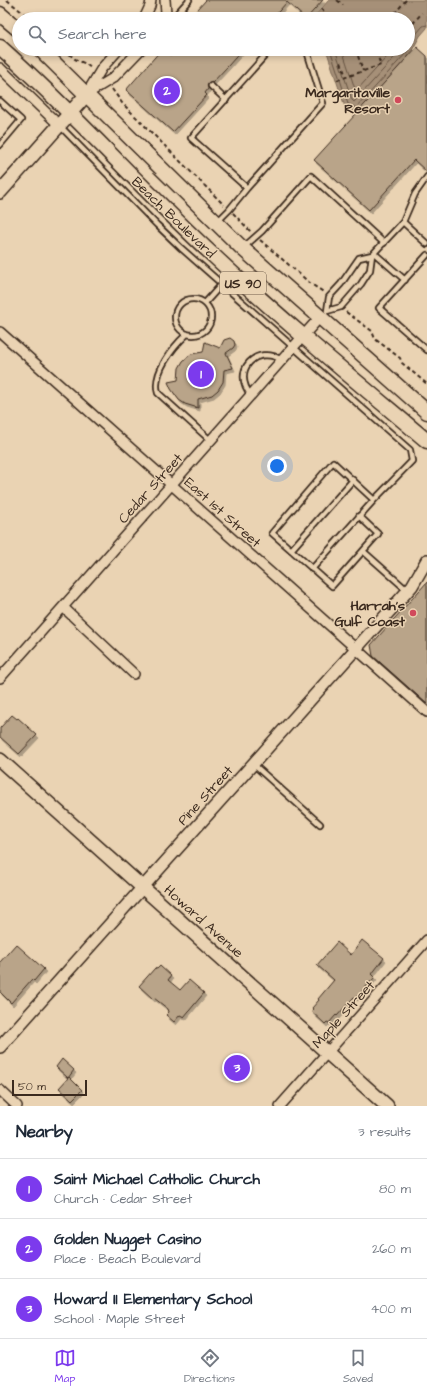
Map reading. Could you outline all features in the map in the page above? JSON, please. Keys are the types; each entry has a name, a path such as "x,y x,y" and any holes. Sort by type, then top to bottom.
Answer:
{"main road":[{"path":"0,14 12,24"},
{"name":"Beach Boulevard","path":"0,47 70,113 192,235 303,335 427,442"},
{"name":"Beach Boulevard","path":"47,56 242,248 323,314 427,412"},
{"path":"1,190 87,94"},
{"name":"Howard Avenue","path":"0,760 387,1106"}],"street":[{"path":"147,12 151,0"},
{"path":"165,0 166,12"},
{"path":"87,94 102,68 113,56"},
{"path":"87,94 113,78 134,56"},
{"path":"1,72 59,125"},
{"name":"Cedar Street","path":"0,678 323,314"},
{"name":"East 1st Street","path":"0,332 427,712"},
{"name":"Pine Street","path":"0,1047 408,591 427,560"},
{"path":"63,607 101,641 134,674"},
{"name":"Maple Street","path":"280,1106 427,940"},
{"path":"0,1090 17,1106"}],"lane":[{"path":"178,12 189,0"},
{"path":"247,188 191,138 265,56"},
{"path":"216,223 323,103 309,56"},
{"path":"211,86 226,100"},
{"path":"0,101 21,120 0,144"},
{"path":"59,125 157,225 410,450 412,460 312,568"},
{"path":"242,248 262,231 311,176 384,243"},
{"path":"323,314 329,297 359,258 373,254 403,222 415,194 427,177"},
{"path":"403,222 427,244"},
{"path":"373,254 404,280"},
{"path":"323,314 341,307 361,284 370,270 373,254"},
{"path":"427,255 379,308 427,350"},
{"path":"205,303 222,284"},
{"path":"190,298 200,300 205,303 211,312 210,323 207,328 198,334 188,334 180,330 174,317 176,308 184,300 190,298"},
{"path":"188,334 176,345 169,355 156,380 156,387 158,393 211,441"},
{"path":"251,394 247,390 243,380 247,364 263,354 276,356 282,360"},
{"path":"359,516 378,534 332,586 272,533 333,462 374,500"},
{"path":"291,550 353,480"},
{"path":"363,552 408,591"},
{"path":"253,764 320,824"}],"path":[{"path":"7,0 22,12"},
{"path":"337,0 343,5"},
{"path":"396,12 406,0"},
{"path":"321,9 324,12"},
{"path":"415,21 422,13"},
{"path":"72,56 86,64"},
{"path":"358,56 363,71"},
{"path":"336,80 380,65 378,56"},
{"path":"341,62 346,77"},
{"path":"113,90 122,103 229,210 246,224 250,230"},
{"path":"265,245 311,284 325,293"},
{"path":"348,313 372,331 375,338 400,358 402,363 427,384"}],"water":[{"path":"329,0 427,0 427,28 415,45 415,12 318,12"},
{"path":"328,56 408,56 357,114 345,107"}],"building":[{"path":"206,0 323,0 312,12 298,12 287,2 278,12 195,12"},
{"name":"Margaritaville Resort","path":"417,47 427,56 427,172 414,160 369,210 314,160 409,56 415,56 415,49"},
{"path":"156,56 237,56 212,83 208,84 208,89 205,93 207,95 173,132 126,90"},
{"path":"230,338 234,341 235,345 226,353 233,368 224,370 223,382 218,390 212,395 198,399 198,408 185,404 179,400 168,382 178,380 179,368 183,361 191,354 203,352 205,342 220,348 224,340"},
{"name":"Harrah's Gulf Coast","path":"427,582 427,704 373,656 371,645"},
{"path":"12,715 17,719 18,718 37,735 19,754 0,737 0,728"},
{"path":"362,940 384,958 372,974 375,977 337,1016 336,1015 329,1023 327,1022 325,1024 311,1011 319,1000 318,999 334,980 317,965 337,942 351,955"},
{"path":"16,944 44,969 34,981 32,979 11,1003 0,992 0,962"},
{"path":"160,966 171,976 168,980 180,990 189,980 204,993 184,1017 180,1015 174,1022 166,1015 169,1012 168,1009 154,998 153,999 139,986 155,968 157,969"},
{"path":"62,1059 74,1070 68,1078 56,1067"},
{"path":"69,1077 82,1090 72,1100 59,1088"}],"place":[{"name":"Golden Nugget Casino","path":"167,91"},
{"name":"Margaritaville Resort","path":"398,100"},
{"name":"Saint Michael Catholic Church","path":"201,374"},
{"name":"Harrah's Gulf Coast","path":"413,613"},
{"name":"Howard II Elementary School","path":"237,1068"}]}
